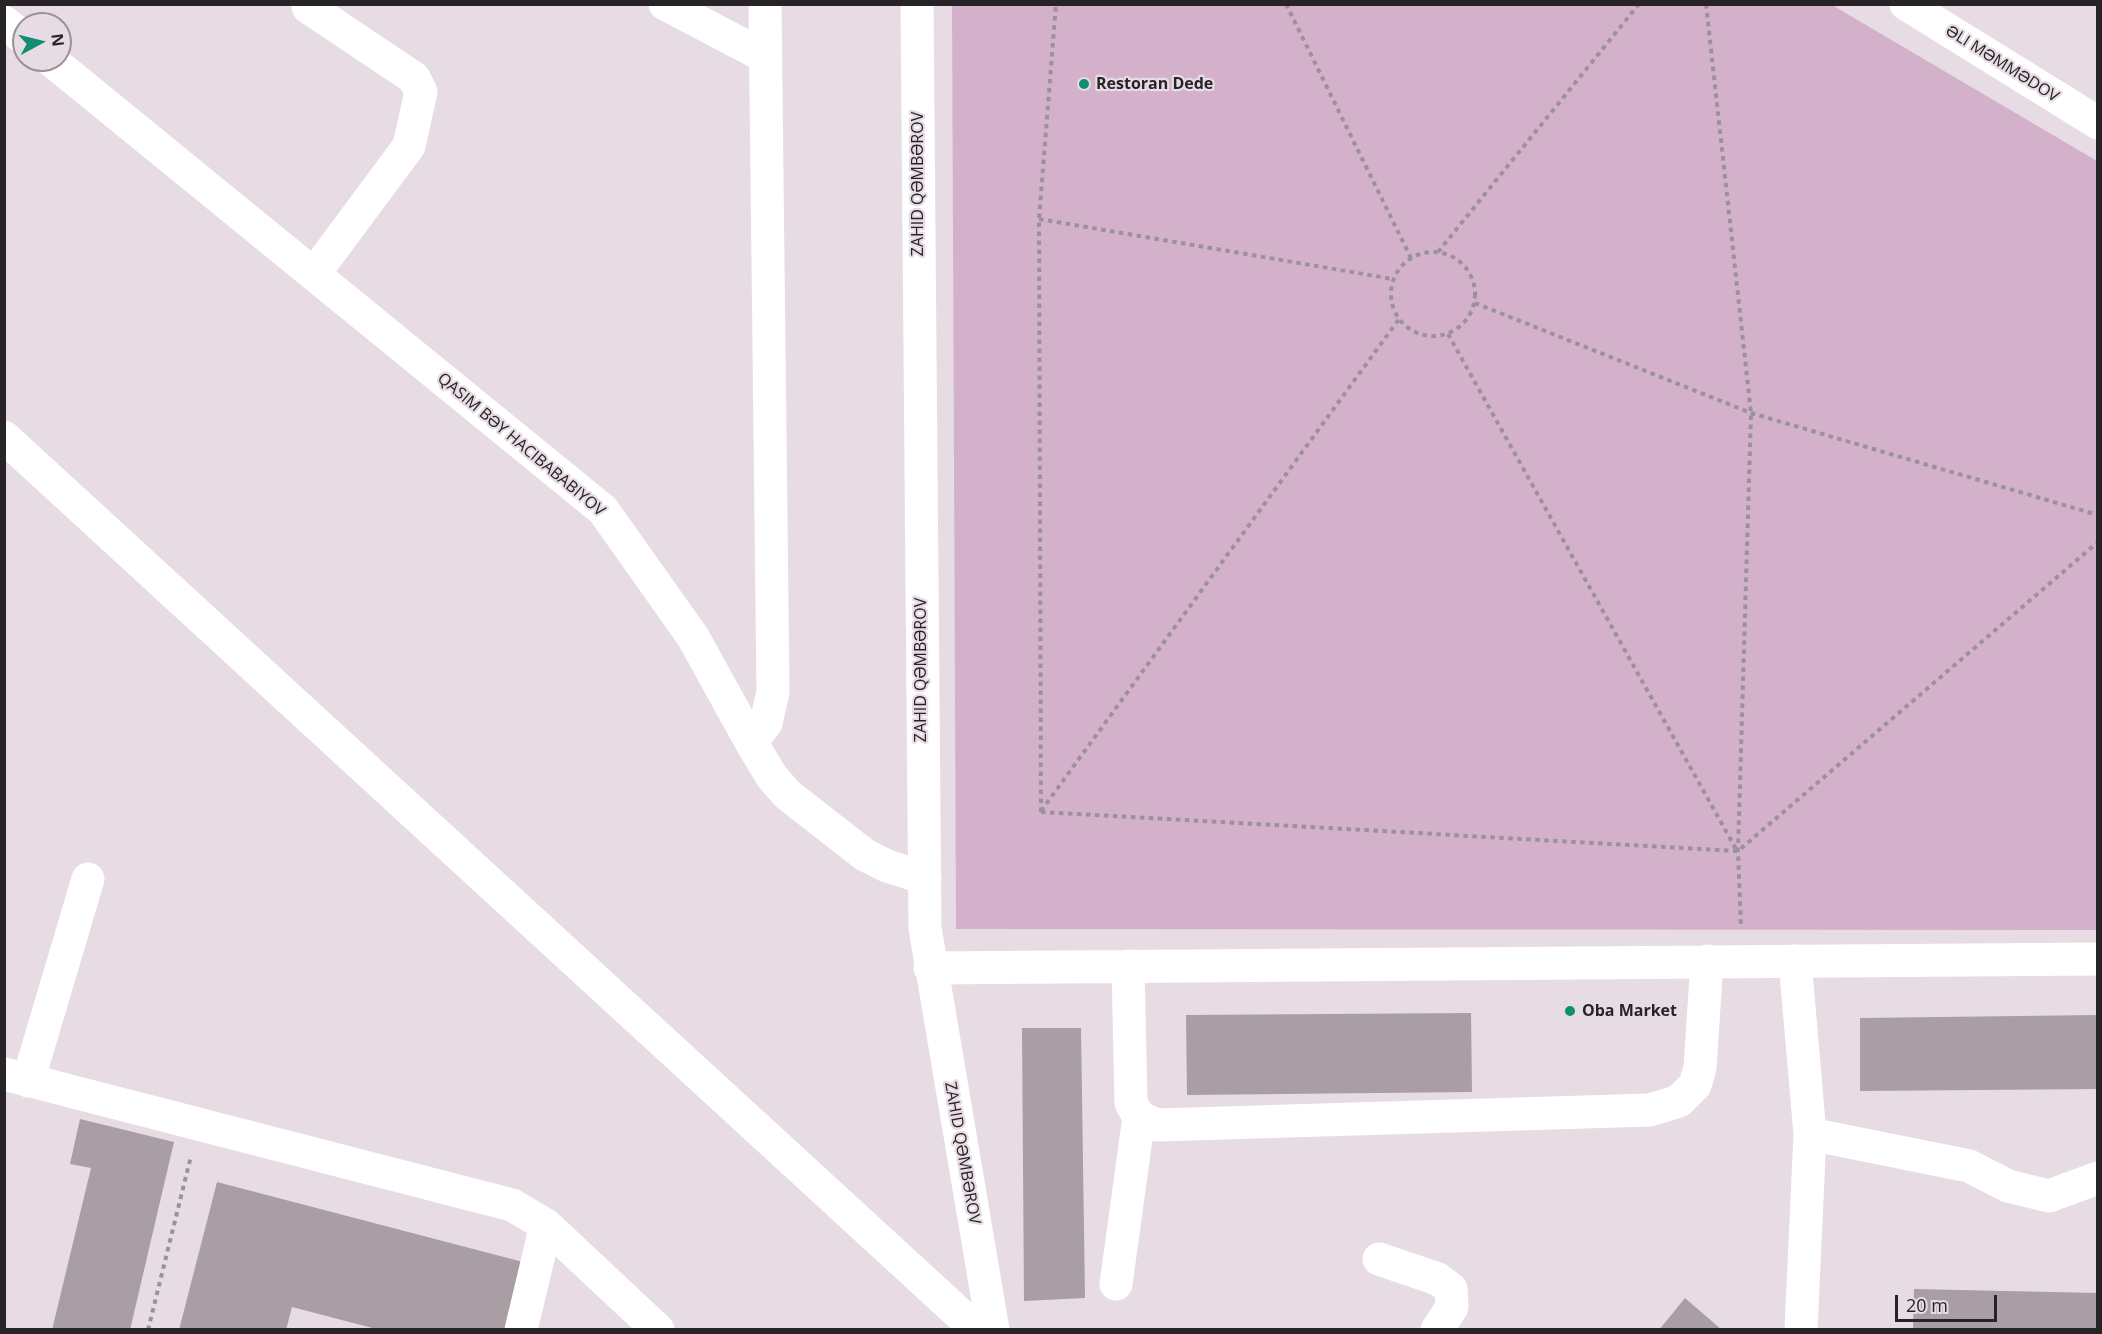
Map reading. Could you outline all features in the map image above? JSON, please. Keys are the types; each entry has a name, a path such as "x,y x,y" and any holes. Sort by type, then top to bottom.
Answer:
{"street":[{"path":"665,4 764,56"},
{"path":"751,742 766,723 773,692 765,4"},
{"name":"ZAHID QƏMBƏROV","path":"917,4 925,928 993,1329"},
{"name":"ƏLI MƏMMƏDOV","path":"1906,4 2097,123"},
{"path":"308,7 414,78 421,92 409,146 314,274"},
{"path":"66,72 603,510 693,637 772,777 788,795 864,855 887,866 925,878"},
{"path":"4,437 977,1329"},
{"path":"88,879 16,1077 512,1205 546,1225 658,1329"},
{"path":"930,968 2097,959"},
{"path":"1128,966 1131,1103 1139,1117 1157,1125 1650,1110 1679,1101 1695,1085 1700,1068 1707,961"},
{"path":"1796,961 1810,1134 1801,1329"},
{"path":"1116,1284 1139,1117"},
{"path":"1810,1134 1969,1166 2008,1186 2049,1196 2097,1178"},
{"path":"521,1329 546,1225"},
{"path":"1379,1259 1438,1279 1451,1289 1452,1307 1437,1329"}],"path":[{"path":"1041,812 1039,219 1056,4"},
{"path":"1286,4 1411,258"},
{"path":"1438,252 1639,4"},
{"path":"1706,4 1751,413 1738,851 1743,961"},
{"path":"1039,219 1394,279"},
{"path":"1438,252 1451,256 1471,275 1475,303 1470,316 1461,327 1448,334 1435,337 1421,335 1409,329 1399,319 1392,307 1391,293 1394,279 1401,267 1411,258 1424,253 1438,252"},
{"path":"1475,303 1751,413 2097,515"},
{"path":"1041,812 1399,319"},
{"path":"1448,334 1738,851"},
{"path":"1041,812 1738,851 2097,542"},
{"path":"148,1329 199,1125"}],"shaded area":[{"path":"952,5 1832,5 2097,161 2097,930 956,929"}],"building":[{"path":"1471,1013 1472,1092 1187,1095 1186,1015"},
{"path":"2098,1015 2098,1089 1860,1091 1860,1018"},
{"path":"1022,1028 1081,1028 1085,1298 1024,1301"},
{"path":"80,1119 174,1142 130,1330 52,1330 91,1168 70,1164"},
{"path":"217,1182 523,1262 506,1330 380,1330 292,1307 286,1330 179,1330"},
{"path":"1914,1289 2098,1293 2098,1330 1913,1330"},
{"path":"1685,1298 1722,1330 1659,1330"}],"place":[{"name":"Restoran Dede","path":"1084,84"},
{"name":"Oba Market","path":"1570,1011"}]}
